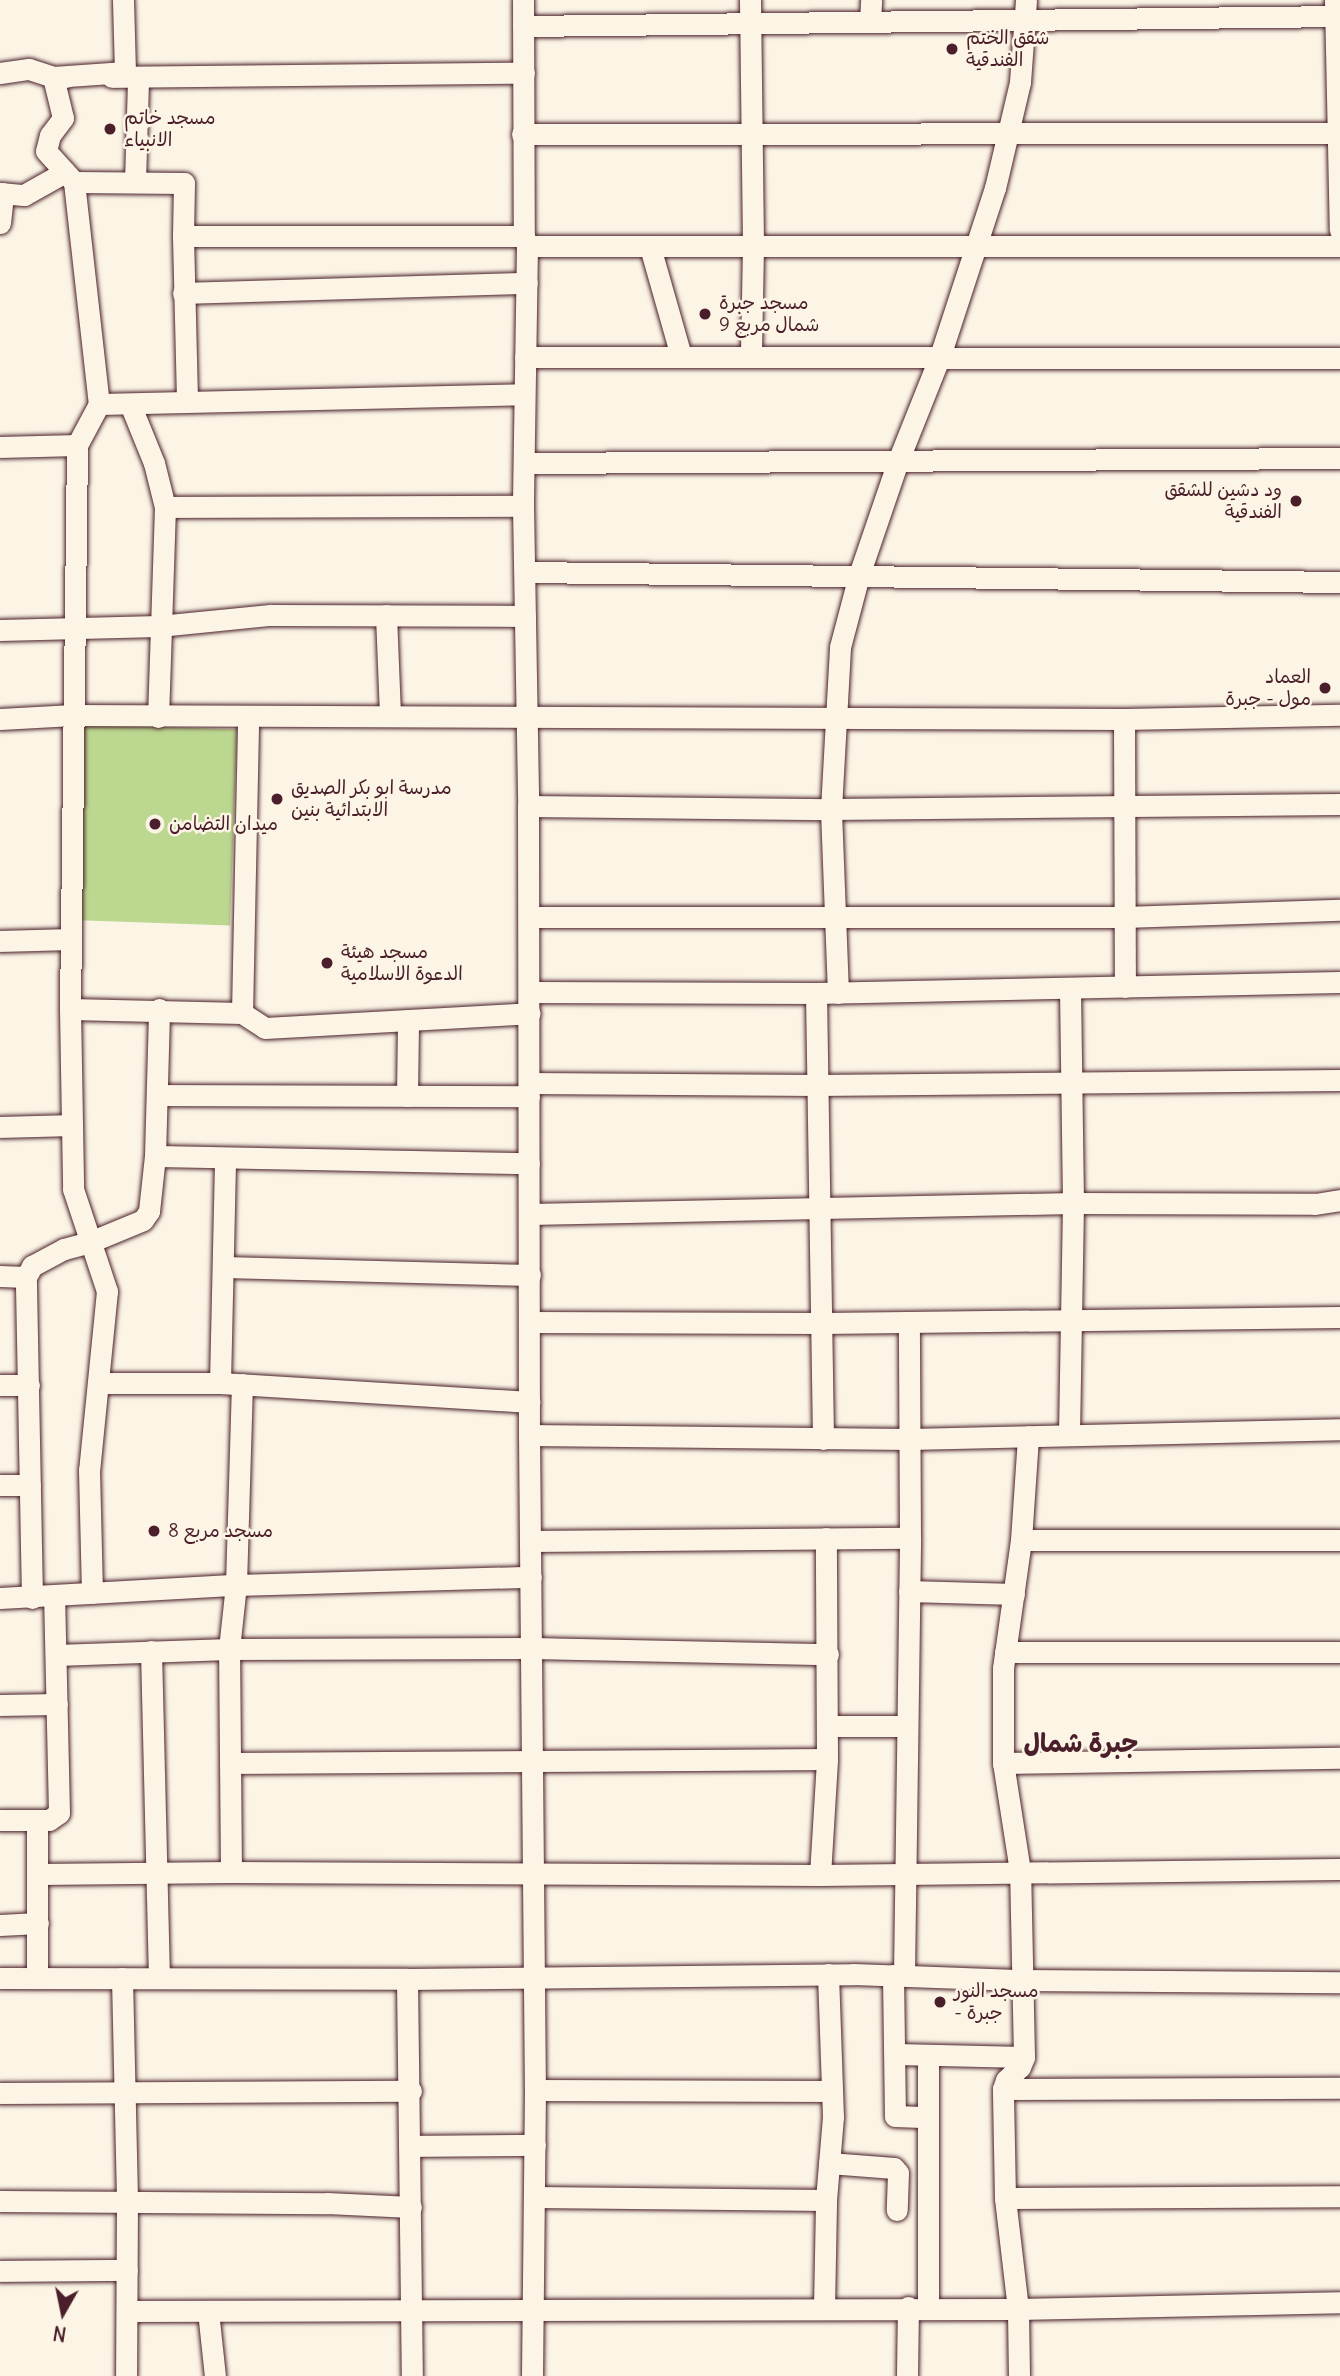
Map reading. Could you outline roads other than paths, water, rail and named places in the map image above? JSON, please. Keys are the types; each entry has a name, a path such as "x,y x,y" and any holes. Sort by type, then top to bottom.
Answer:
{"street":[{"path":"53,77 125,72 123,0"},
{"path":"130,0 135,182"},
{"path":"523,0 522,134 527,283 523,506 530,1003 528,1436 535,2090 531,2376"},
{"path":"750,0 753,247 751,356"},
{"path":"870,22 871,0"},
{"path":"523,26 870,22 1026,10 1336,8 1340,230"},
{"path":"838,993 831,809 840,647 859,575 898,461 940,356 1010,133 1020,82 1026,10"},
{"path":"0,73 29,69 53,77 133,78 524,73"},
{"path":"53,77 62,118 50,135 46,152 69,177 99,404 77,445 70,939 73,1189 107,1291 89,1470 92,1593"},
{"path":"522,134 1339,133"},
{"path":"0,223 2,193 24,195 69,177 184,183 183,293 187,402"},
{"path":"183,236 526,241 650,247 1340,246"},
{"path":"650,247 681,356"},
{"path":"183,293 527,283"},
{"path":"525,357 1340,358"},
{"path":"99,404 524,394"},
{"path":"130,404 153,463 165,507 158,717"},
{"path":"0,447 77,445"},
{"path":"524,463 1340,458"},
{"path":"165,507 523,506"},
{"path":"525,572 1340,582"},
{"path":"0,630 159,626 270,615 525,616"},
{"path":"386,615 390,715"},
{"path":"0,719 73,715 248,718 525,715 1124,719 1340,715"},
{"path":"242,1013 248,718"},
{"path":"1124,719 1125,987"},
{"path":"528,807 1126,808 1340,804"},
{"path":"529,917 1125,917 1340,910"},
{"path":"0,941 70,939"},
{"path":"70,1009 242,1013 265,1028 408,1020 530,1003 816,993 1340,982"},
{"path":"1069,1434 1073,1203 1070,989"},
{"path":"816,993 823,1439"},
{"path":"32,1598 26,1277 32,1266 64,1248 90,1242 143,1220 152,1201 159,1009"},
{"path":"407,1096 408,1020"},
{"path":"157,1095 407,1096 529,1090 817,1085 1340,1080"},
{"path":"0,1126 72,1125"},
{"path":"155,1156 529,1163"},
{"path":"225,1158 224,1267 231,1384 236,1585 229,1649 231,1872"},
{"path":"529,1214 1073,1203 1315,1204 1340,1200"},
{"path":"224,1267 530,1275"},
{"path":"0,1276 26,1277"},
{"path":"529,1322 823,1323 1340,1317"},
{"path":"909,1322 910,1538 905,1874 895,2116 928,2117"},
{"path":"98,1383 231,1384 529,1402"},
{"path":"0,1385 30,1385"},
{"path":"528,1436 909,1440 1340,1429"},
{"path":"1019,2376 1018,2309 1005,2198 1003,2089 1006,2080 1020,2067 1024,2057 1020,1980 1020,1871 1003,1763 1005,1652 1021,1540 1028,1436"},
{"path":"0,1485 30,1485"},
{"path":"820,1875 827,1759 826,1538"},
{"path":"530,1541 910,1538"},
{"path":"1021,1540 1340,1540"},
{"path":"0,1598 236,1585 531,1577"},
{"path":"909,1591 1014,1594"},
{"path":"0,1820 49,1820 59,1813 54,1596"},
{"path":"56,1655 229,1649 532,1648 828,1654"},
{"path":"150,1651 159,1977"},
{"path":"1005,1652 1340,1653"},
{"path":"0,1705 57,1704"},
{"path":"827,1726 906,1726"},
{"path":"1003,1763 1340,1758"},
{"path":"230,1763 827,1759"},
{"path":"37,1820 37,1977"},
{"path":"38,1874 533,1872 820,1875 1340,1869"},
{"path":"0,1925 38,1923"},
{"path":"824,2308 832,2091 828,1975"},
{"path":"0,1978 407,1979 899,1975 1020,1980 1340,1982"},
{"path":"122,1978 127,2202 126,2376"},
{"path":"407,1979 411,2091 412,2376"},
{"path":"896,2054 1024,2057"},
{"path":"907,2376 918,2308 928,2117 928,2055"},
{"path":"1003,2089 1340,2088"},
{"path":"535,2090 832,2091"},
{"path":"0,2093 411,2091"},
{"path":"411,2146 535,2145"},
{"path":"829,2163 894,2168 898,2173 897,2210"},
{"path":"1005,2198 1340,2196"},
{"path":"535,2197 826,2200"},
{"path":"0,2201 327,2203 411,2207"},
{"path":"0,2271 127,2270"},
{"path":"127,2311 1018,2309 1340,2302"},
{"path":"208,2311 215,2376"}],"place":[{"name":"شقق الختم الفندقية","path":"952,49"},
{"name":"مسجد خاتم الانبياء","path":"110,129"},
{"name":"مسجد جبرة شمال مربع 9","path":"705,314"},
{"name":"ود دشين للشقق الفندقية","path":"1296,501"},
{"name":"العماد مول - جبرة","path":"1325,688"},
{"name":"مدرسة ابو بكر الصديق الابتدائية بنين","path":"277,799"},
{"name":"ميدان التضامن","path":"155,824"},
{"name":"مسجد هيئة الدعوة الاسلامية","path":"327,963"},
{"name":"مسجد مربع 8","path":"154,1531"},
{"name":"مسجد النور - جبرة","path":"940,2002"}],"district":[{"name":"جبرة شمال","path":"1081,1743"}]}
